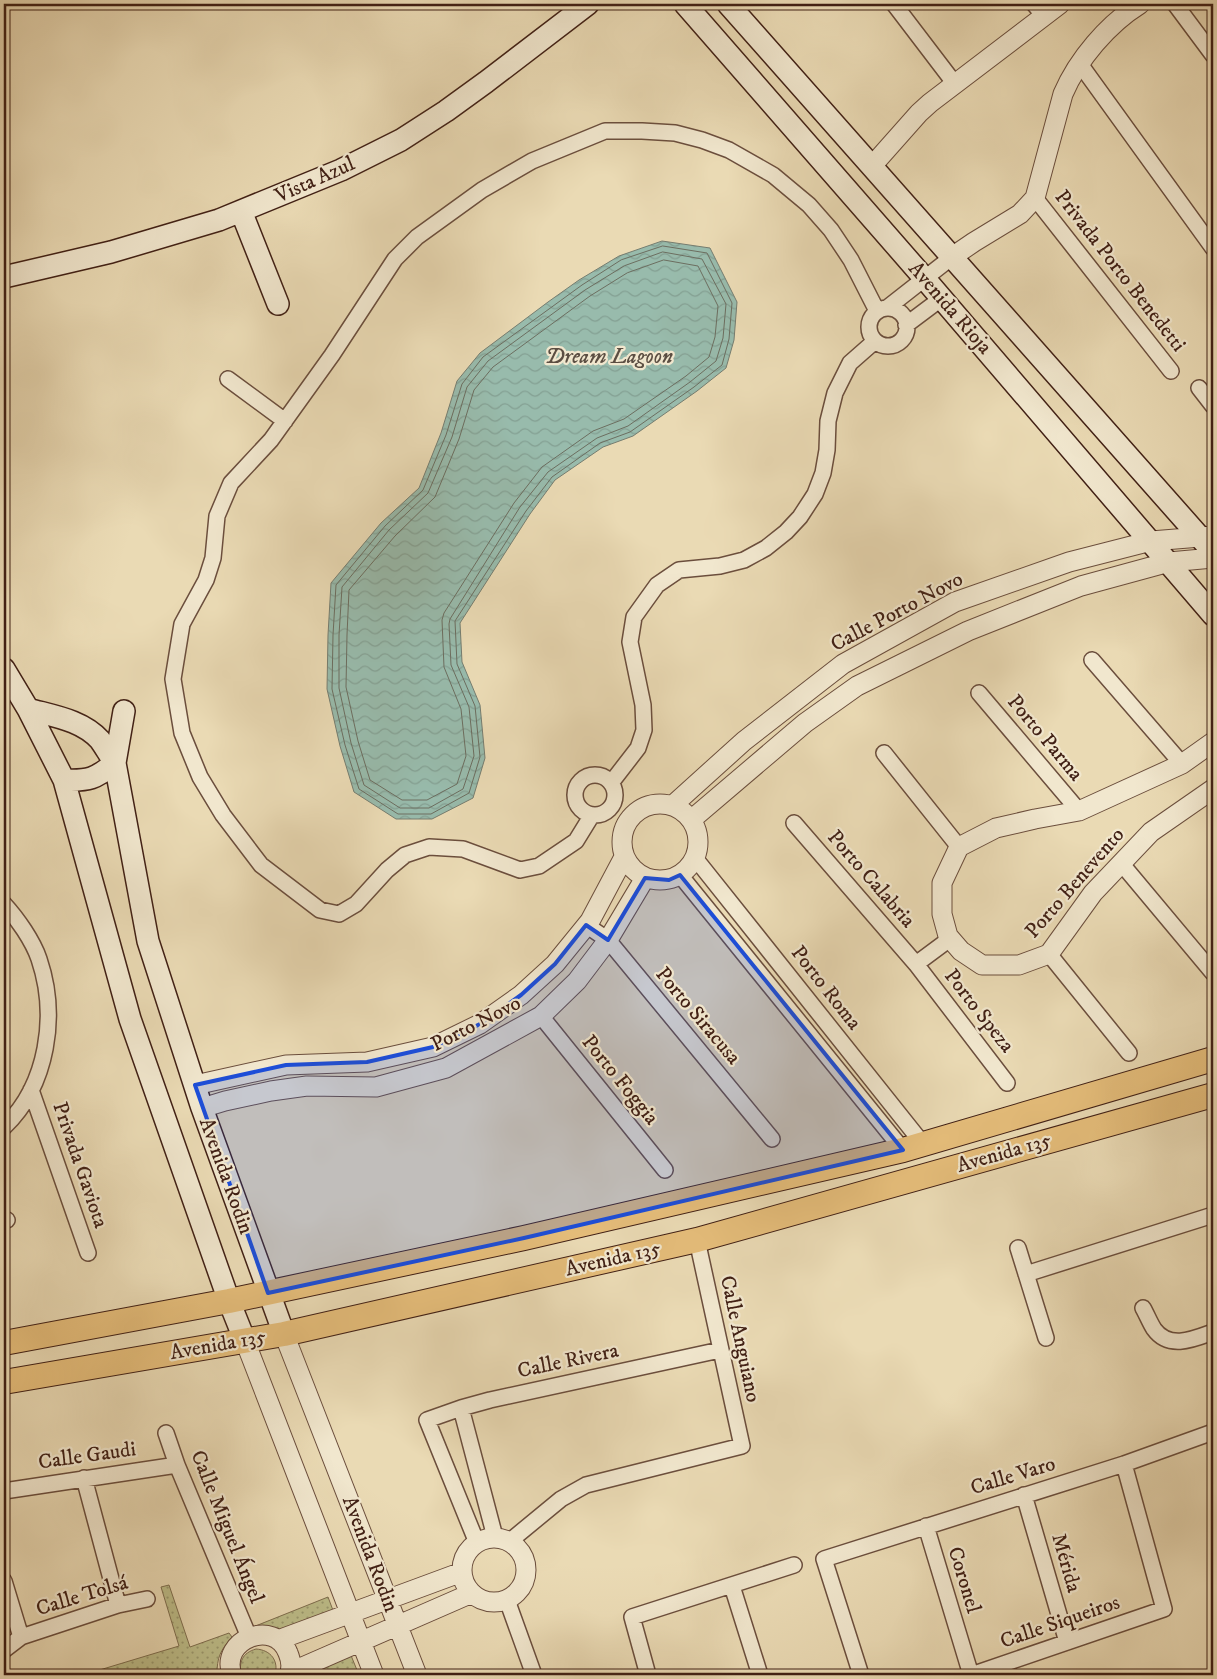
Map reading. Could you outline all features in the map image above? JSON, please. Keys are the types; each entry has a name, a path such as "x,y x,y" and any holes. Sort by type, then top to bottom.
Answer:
{"main road":[{"name":"Vista Azul","path":"4,277 111,252 219,220 341,170 402,140 486,82 588,4"},
{"name":"Avenida Rioja","path":"685,4 942,298 1213,615"},
{"name":"Avenida Rioja","path":"728,4 952,257 1209,542"},
{"path":"242,211 278,304"},
{"name":"Avenida Rodin","path":"4,669 28,709 64,780 130,1019 229,1301 245,1341"},
{"name":"Avenida Rodin","path":"28,709 67,720 87,729 100,741 115,764 148,941 202,1108 284,1334"},
{"path":"64,780 81,781 98,776 115,764 124,710"},
{"name":"Avenida 135","path":"4,1343 229,1301 524,1238 913,1147 1213,1059"},
{"name":"Avenida 135","path":"4,1382 284,1334 697,1240 1213,1095"}],"street":[{"path":"894,4 955,84"},
{"path":"872,166 920,113 1039,10 1060,4"},
{"path":"592,815 576,841 539,866 520,870 463,849 429,847 405,855 387,870 356,904 339,914 320,910 261,865 223,815 200,777 182,733 173,680 182,624 206,580 213,558 216,516 231,483 271,440 332,355 395,259 417,237 482,190 532,161 605,131 676,133 730,150 773,175 809,205 831,230 882,310 900,313 906,325 904,336 896,344 885,346 875,340 870,333 869,325 872,317 882,310 925,279 952,257 1020,214 1035,198 1063,94 1070,79 1104,34 1140,4"},
{"path":"1175,4 1213,55"},
{"path":"1080,64 1213,248"},
{"name":"Privada Porto Benedetti","path":"1035,198 1170,371"},
{"path":"906,325 942,298"},
{"path":"611,783 638,748 644,730 643,705 630,642 634,617 657,585 679,570 720,566 744,560 766,548 786,532 800,517 815,494 823,473 828,450 828,421 834,393 850,362 875,340"},
{"path":"228,380 285,421"},
{"path":"1199,388 1213,406"},
{"name":"Calle Porto Novo","path":"672,806 744,741 843,664 946,606 1069,562 1151,541 1209,542"},
{"path":"691,820 805,723 857,686 968,631 1081,586 1169,562 1213,558"},
{"path":"1092,660 1182,764"},
{"name":"Porto Parma","path":"979,693 1079,811"},
{"name":"Porto Benevento","path":"1212,792 1151,832 1094,894 1049,954 1019,965 982,965 961,951 948,936 942,914 942,883 959,847 996,828 1079,811 1182,764 1213,742"},
{"path":"884,753 959,847"},
{"path":"594,775 611,783 614,789 614,803 605,813 592,815 580,809 577,804 575,791 577,785 587,776 594,775"},
{"path":"660,804 672,806 683,811 691,820 697,832 698,845 695,858 689,868 680,875 669,880 657,881 645,878 633,869 624,857 621,845 622,832 636,812 647,806 660,804"},
{"name":"Porto Calabria","path":"794,822 916,964"},
{"name":"Porto Novo","path":"195,1086 286,1065 367,1062 433,1047 480,1024 521,995 555,964 586,925 624,857"},
{"name":"Porto Roma","path":"695,858 890,1103 913,1147"},
{"path":"1121,863 1213,973"},
{"name":"Porto Roma","path":"680,875 874,1114 913,1147"},
{"name":"Porto Novo","path":"202,1108 270,1091 307,1086 376,1086 446,1068 541,1016 577,981 608,940 645,878"},
{"path":"4,904 17,918 39,958 49,1002 46,1047 32,1090 4,1128"},
{"name":"Porto Siracusa","path":"586,925 608,940 772,1139"},
{"path":"916,964 951,938"},
{"path":"1049,954 1129,1053"},
{"name":"Porto Speza","path":"916,964 1008,1083"},
{"name":"Porto Foggia","path":"541,1016 665,1170"},
{"name":"Privada Gaviota","path":"32,1090 88,1253"},
{"path":"874,1114 890,1103"},
{"path":"1026,1274 1213,1215"},
{"name":"Calle Anguiano","path":"502,1539 561,1499 586,1485 742,1446 697,1240"},
{"path":"1018,1248 1046,1338"},
{"path":"1143,1308 1155,1331 1170,1341 1189,1341 1213,1332"},
{"name":"Avenida Rodin","path":"284,1334 417,1675"},
{"name":"Avenida Rodin","path":"245,1341 374,1675"},
{"name":"Calle Rivera","path":"476,1543 427,1420 490,1400 720,1350"},
{"path":"461,1408 502,1539"},
{"name":"Calle Varo","path":"861,1675 824,1559 1124,1464 1213,1432"},
{"name":"Calle Miguel Ángel","path":"166,1433 177,1465 249,1637"},
{"name":"Calle Siqueiros","path":"971,1675 1164,1609 1124,1464"},
{"name":"Calle Gaudi","path":"4,1490 177,1465"},
{"path":"84,1478 118,1605"},
{"name":"Mérida","path":"1024,1495 1067,1642"},
{"name":"Coronel","path":"926,1526 971,1675"},
{"path":"484,1539 502,1539 517,1547 522,1554 526,1563 525,1580 517,1593 507,1600 487,1601 472,1593 464,1582 462,1572 464,1557 468,1550 484,1539"},
{"path":"648,1675 632,1617 794,1566"},
{"path":"278,1640 462,1572"},
{"path":"4,1581 20,1637"},
{"path":"732,1586 760,1675"},
{"path":"232,1675 230,1660 234,1651 240,1642 249,1637 259,1634 278,1640 289,1654 291,1660 290,1674 472,1593"},
{"name":"Calle Tolsá","path":"4,1650 20,1637 118,1605 147,1599"},
{"path":"507,1600 534,1675"}],"highlighted area":[{"path":"680,875 903,1150 524,1238 268,1293 195,1085 286,1065 367,1062 433,1047 480,1024 521,995 555,964 586,925 608,940 645,878 669,880"}],"green space":[{"path":"169,1585 190,1647 229,1633 232,1637 220,1654 217,1675 83,1675 179,1646 161,1587"},
{"path":"328,1597 334,1613 281,1635 254,1629 253,1627"},
{"path":"256,1649 266,1652 273,1657 276,1665 275,1675 241,1675 242,1659 247,1653"},
{"path":"350,1653 359,1675 296,1675"}],"water":[{"name":"Dream Lagoon","path":"662,241 710,248 737,302 734,340 726,368 633,436 603,447 555,480 530,514 460,623 462,662 480,705 485,758 473,798 432,819 396,819 354,792 340,746 327,689 331,583 381,523 419,488 441,433 457,381 480,353 579,280 619,256"}]}
